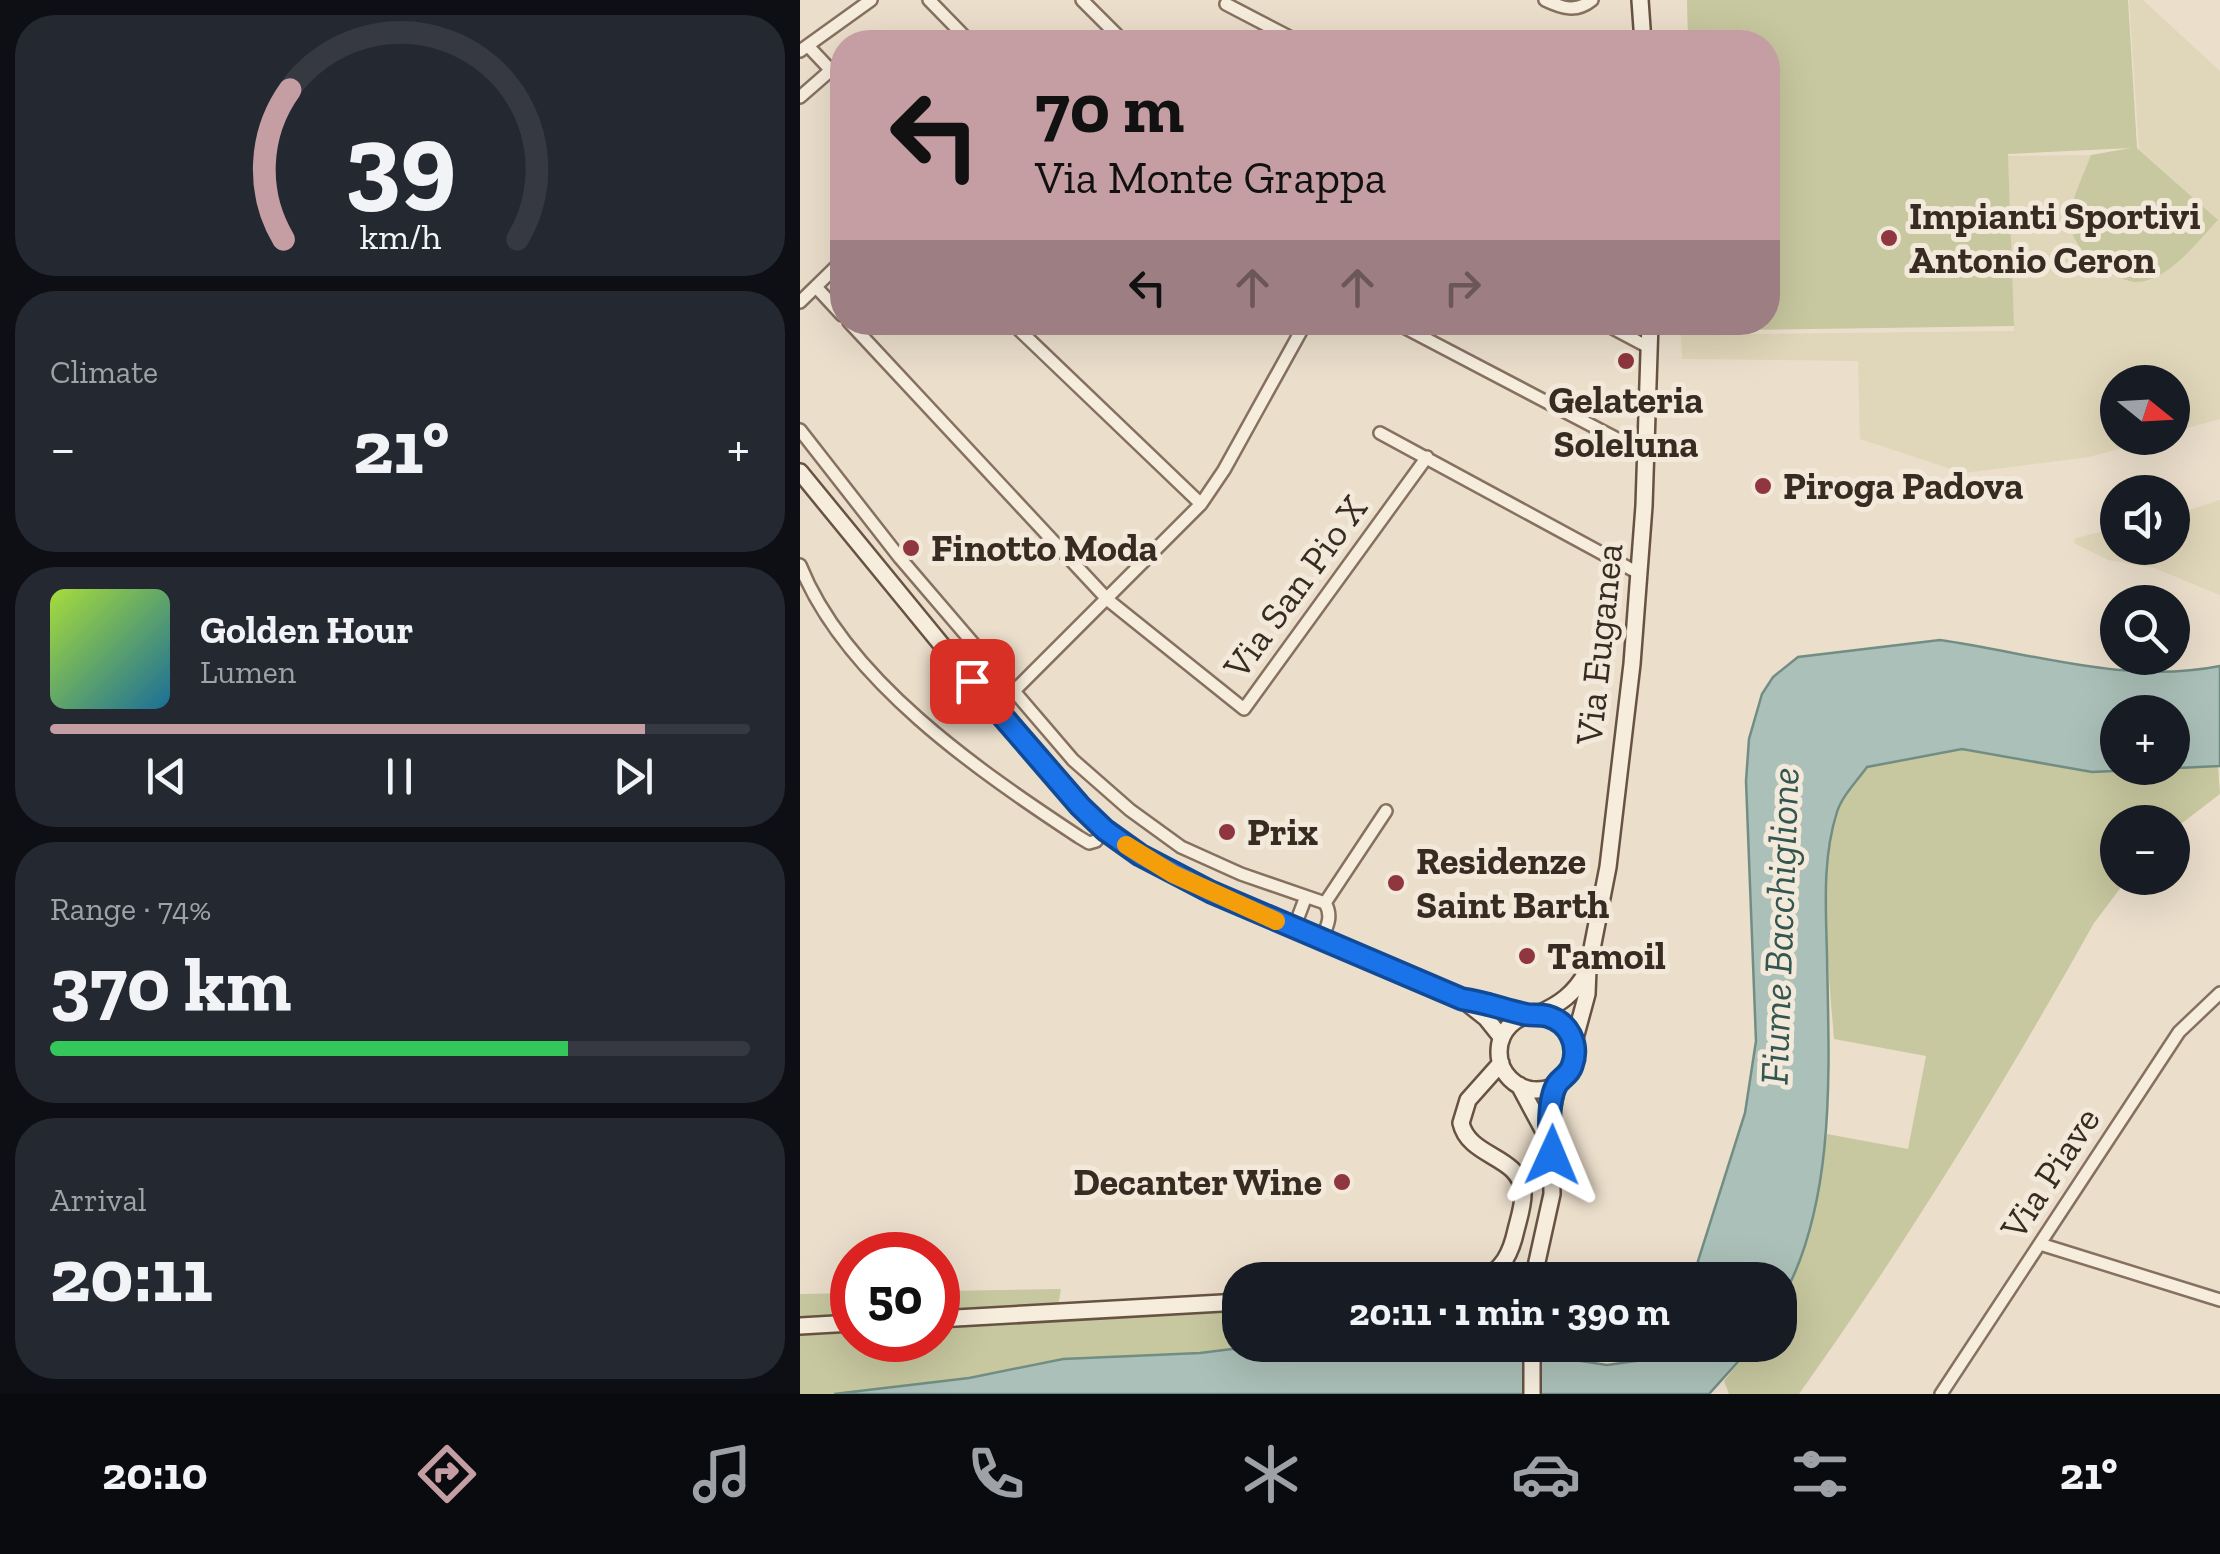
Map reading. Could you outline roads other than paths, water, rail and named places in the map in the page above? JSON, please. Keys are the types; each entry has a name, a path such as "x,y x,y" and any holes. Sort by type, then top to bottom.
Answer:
{"main road":[{"path":"1642,0 1642,30"},
{"name":"Via Euganea","path":"1537,1262 1552,1194 1550,1144 1557,1085 1570,1071 1575,1052 1608,867 1640,574 1650,335"},
{"path":"800,472 995,710 1105,830 1173,874 1462,999 1486,1018 1502,1038"},
{"path":"1505,1262 1512,1247 1523,1190 1516,1172 1471,1143 1464,1134 1463,1112 1479,1086 1501,1064 1502,1038 1512,1024 1564,1002 1588,970"},
{"path":"1462,999 1561,1022 1574,1042"},
{"name":"Via Euganea","path":"1501,1064 1517,1084 1550,1144"},
{"path":"1479,1086 1496,1080 1538,1090 1557,1085"},
{"path":"960,1318 1222,1303"},
{"path":"800,1326 830,1325"},
{"path":"1532,1362 1532,1394"}],"street":[{"path":"830,69 805,49 855,4 872,0"},
{"path":"930,0 959,30"},
{"path":"1082,0 1113,30"},
{"path":"1545,0 1564,9 1584,7 1592,0"},
{"path":"1226,4 1276,30"},
{"path":"800,97 830,71"},
{"path":"800,302 830,273"},
{"path":"816,287 830,303"},
{"path":"861,335 1108,600"},
{"path":"1025,335 1201,504"},
{"path":"1012,693 1201,504 1299,335"},
{"path":"1419,335 1646,454"},
{"path":"1626,335 1650,348"},
{"path":"800,430 918,580 1072,760 1181,847 1324,904 1330,911 1321,940"},
{"path":"1380,433 1640,574"},
{"name":"Via San Pio X","path":"1108,600 1244,708 1426,458"},
{"path":"800,565 824,610 864,664 926,725 1000,785 1079,836 1096,841 1105,830"},
{"path":"900,595 918,580"},
{"path":"1324,904 1386,811"},
{"path":"1294,928 1305,899"},
{"name":"Via Piave","path":"1940,1394 2178,1032 2220,992"},
{"path":"2040,1244 2220,1300"}],"water":[{"name":"Fiume Bacchiglione","path":"1940,640 2100,668 2100,675 2190,675 2190,670 2220,666 2220,766 2190,767 2190,695 2100,695 2100,772 1962,749 1867,767 1839,806 1829,848 1826,1134 1812,1222 1798,1264 1698,1262 1745,1113 1756,1041 1746,781 1749,739 1762,694 1773,677 1798,657"},
{"path":"1222,1350 1222,1362 1738,1362 1709,1394 834,1394 969,1378 1063,1359"}],"place":[{"name":"Impianti Sportivi Antonio Ceron","path":"1889,238"},
{"name":"Gelateria Soleluna","path":"1626,361"},
{"name":"Piroga Padova","path":"1763,486"},
{"name":"Finotto Moda","path":"911,548"},
{"name":"Prix","path":"1227,832"},
{"name":"Residenze Saint Barth","path":"1396,883"},
{"name":"Tamoil","path":"1527,956"},
{"name":"Decanter Wine","path":"1342,1182"}]}
